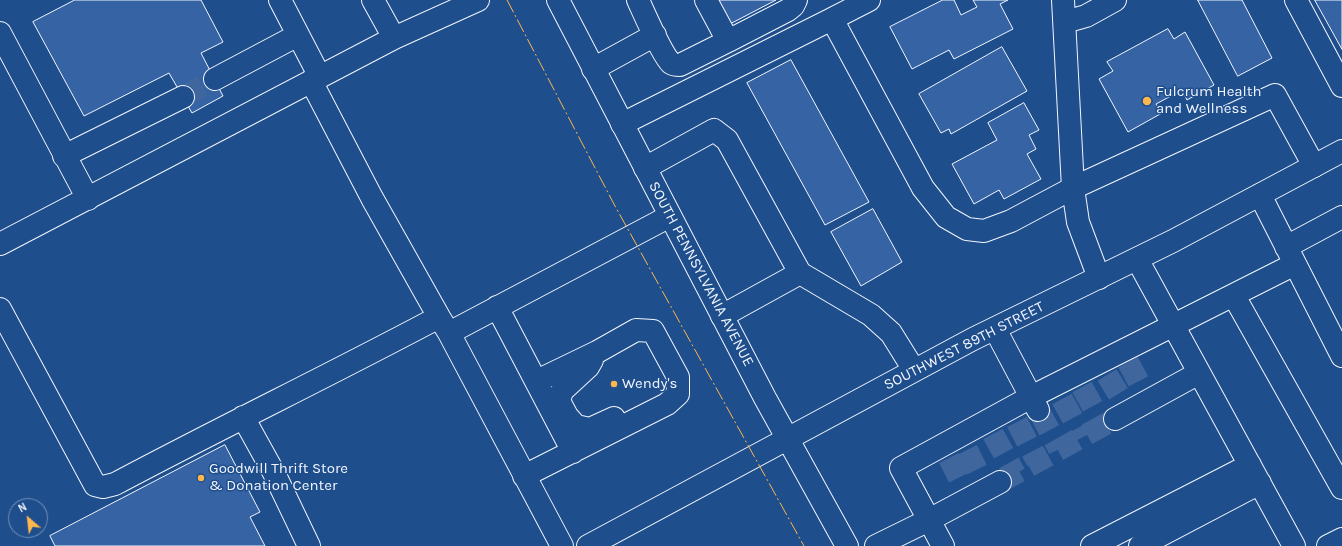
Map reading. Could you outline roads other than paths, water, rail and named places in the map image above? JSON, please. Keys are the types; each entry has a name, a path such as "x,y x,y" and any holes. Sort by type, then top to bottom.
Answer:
{"main road":[{"path":"280,0 298,35 316,79 372,198 444,325 562,546"},
{"path":"373,0 394,38"},
{"path":"0,244 394,38 478,0"},
{"name":"SOUTH PENNSYLVANIA AVENUE","path":"558,0 722,316 847,546"},
{"path":"638,0 670,62 680,65 788,10 793,6 796,0"},
{"path":"706,0 728,41"},
{"path":"622,124 869,0"},
{"path":"1063,0 1073,188 1078,222 1098,278"},
{"path":"1065,22 1086,16 1115,0"},
{"path":"1296,0 1342,86"},
{"path":"832,19 923,188 946,217 967,229 984,232 1011,221 1073,188 1275,95 1314,166"},
{"path":"0,33 88,199"},
{"path":"215,79 298,35"},
{"path":"593,69 655,35"},
{"path":"64,156 182,97"},
{"path":"645,168 714,130 727,140 800,273 871,316 891,333 914,370"},
{"name":"SOUTHWEST 89TH STREET","path":"588,546 914,370 1137,259 1342,151"},
{"path":"1260,195 1341,350"},
{"path":"0,309 95,485 103,487 115,484 243,417 377,350 497,307 670,216"},
{"path":"943,546 901,468 954,448 1013,415 1104,368 1174,325 1234,296 1291,256 1342,217"},
{"path":"1137,259 1294,546"},
{"path":"722,316 800,273"},
{"path":"1234,296 1342,488"},
{"path":"497,307 573,452"},
{"path":"995,329 1035,404"},
{"path":"524,476 667,404 678,394 678,377 653,331 636,330 597,352 537,381"},
{"path":"597,352 588,366 562,391 558,401 566,416 576,426 590,429 650,402 667,404"},
{"path":"1115,419 1199,373"},
{"path":"243,417 274,473 309,546"},
{"path":"1092,546 1255,474"},
{"path":"1140,546 1255,474"},
{"path":"876,546 929,520 980,487"},
{"path":"1328,546 1342,538"}],"tunnel":[{"path":"183,97 215,79"},
{"path":"1128,362 1149,401"},
{"path":"1107,375 1129,411"},
{"path":"1082,387 1103,425"},
{"path":"1062,399 1083,437"},
{"path":"1039,411 1059,449"},
{"path":"1000,482 1115,419"},
{"path":"1017,422 1037,461"},
{"path":"993,434 1015,474"},
{"path":"967,450 981,478"},
{"path":"949,458 963,486"}],"place":[{"name":"Fulcrum Health and Wellness","path":"1147,101"},
{"name":"Wendy's","path":"614,384"},
{"name":"Goodwill Thrift Store & Donation Center","path":"201,478"}]}
